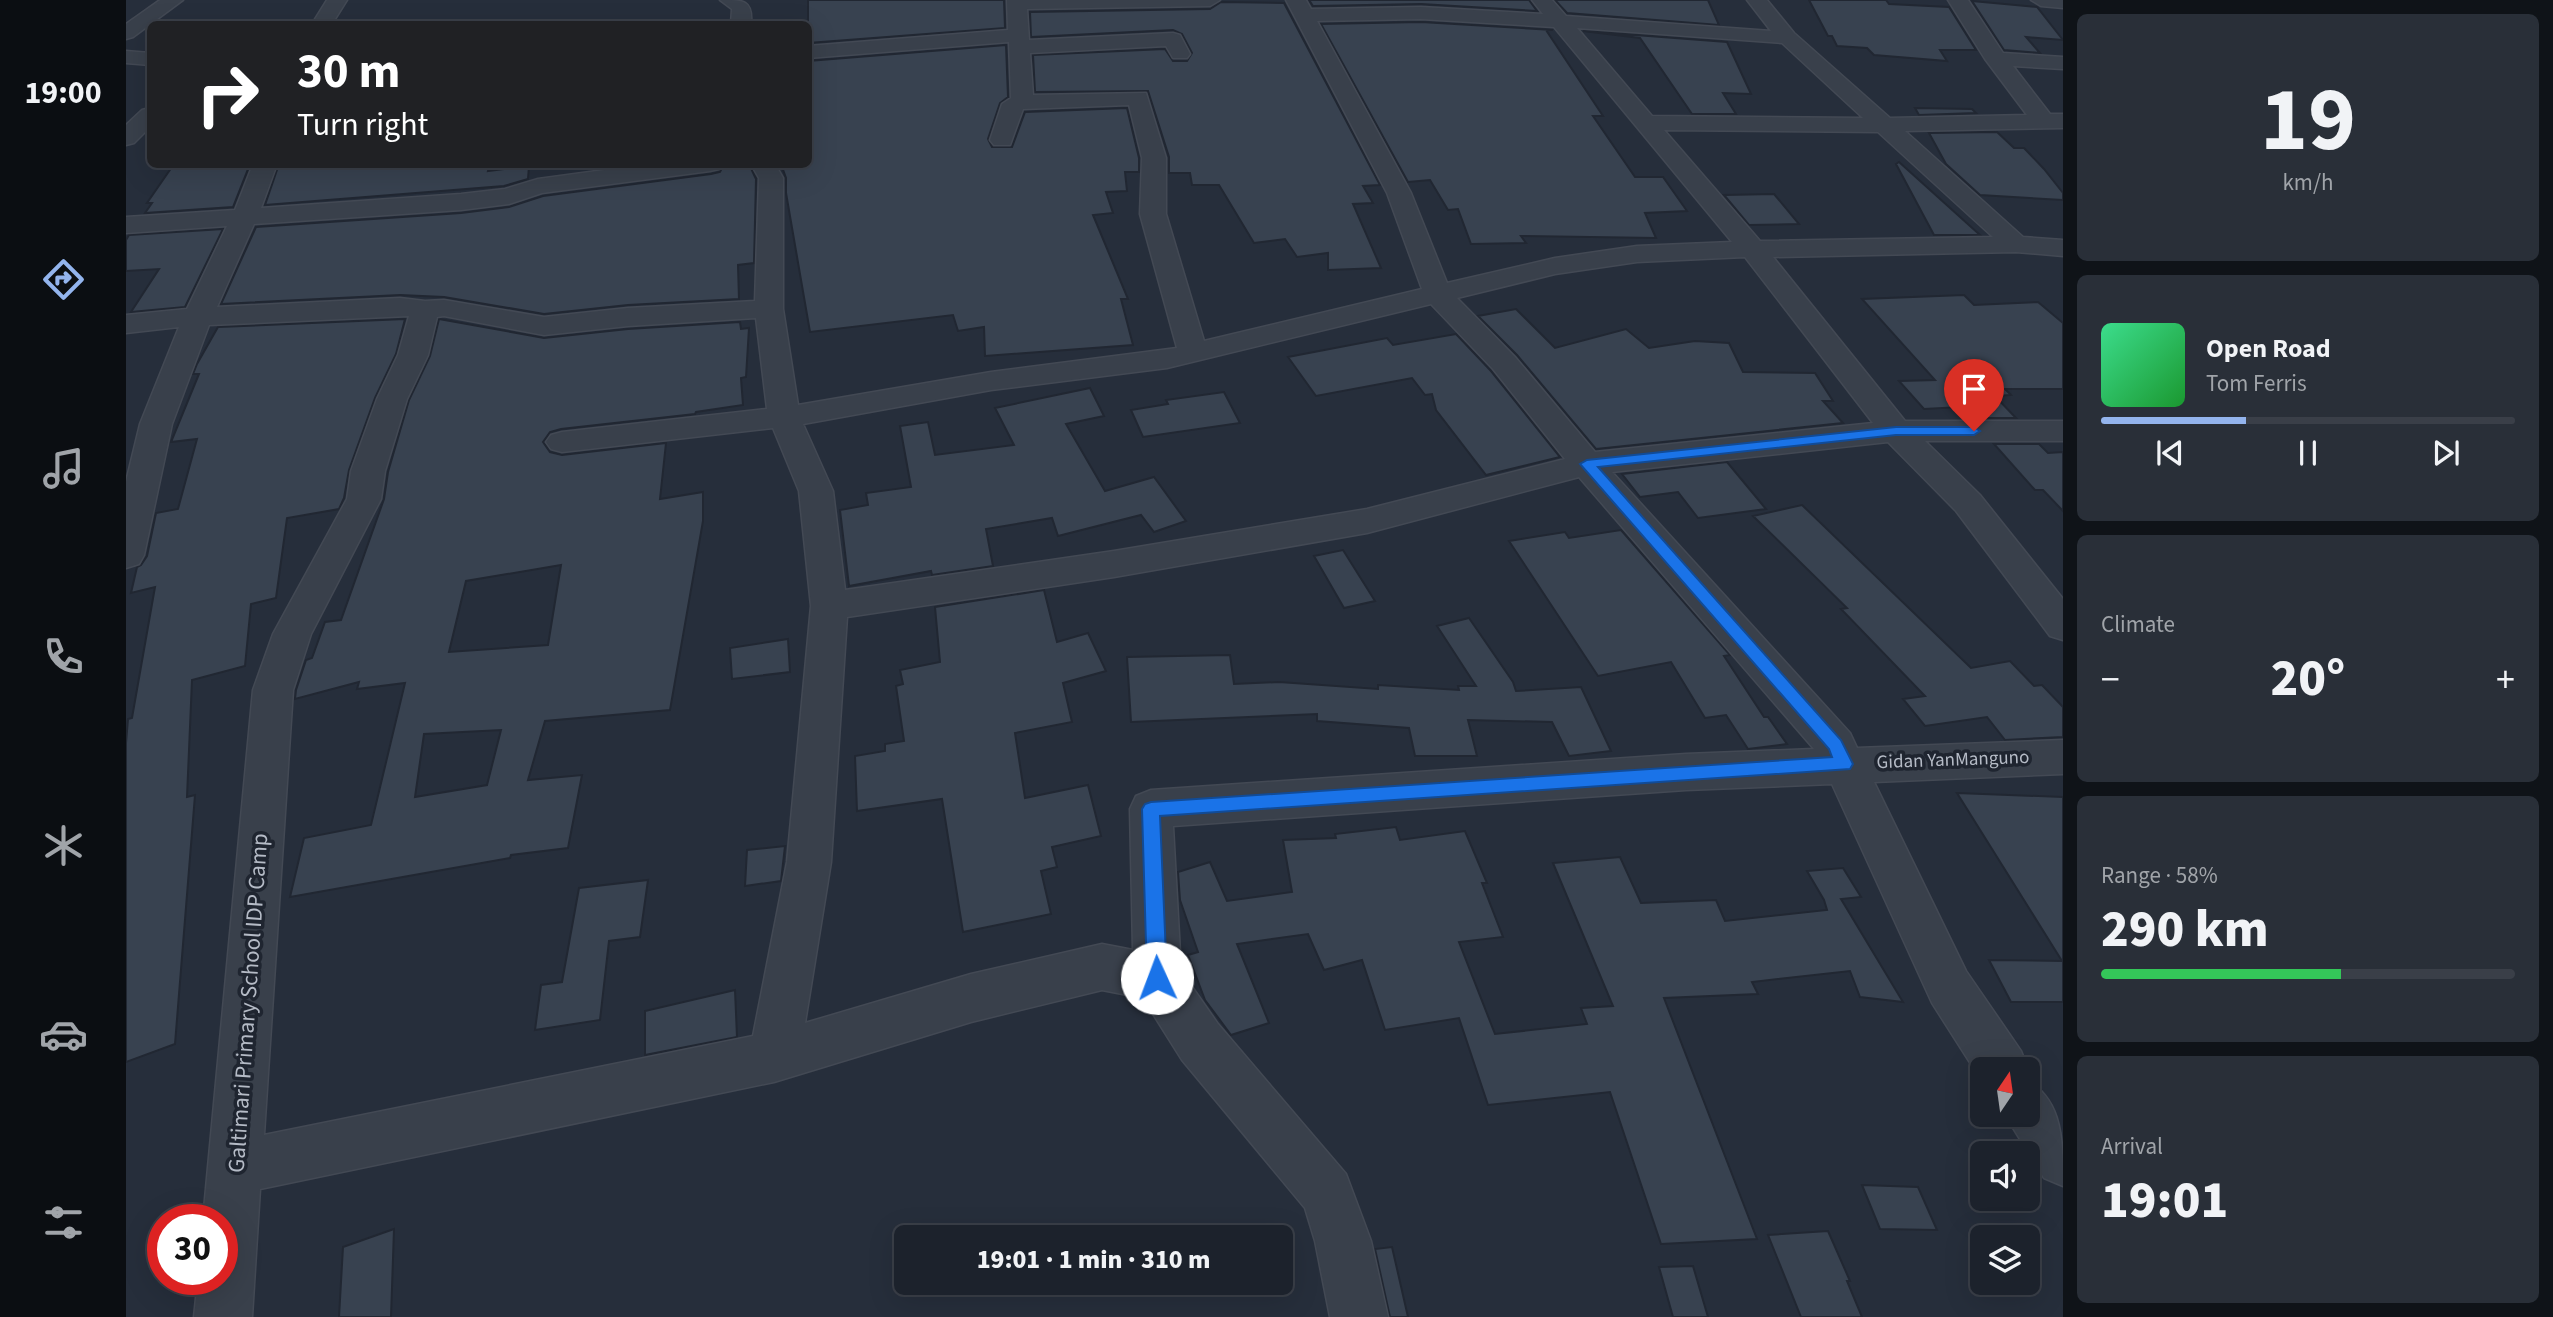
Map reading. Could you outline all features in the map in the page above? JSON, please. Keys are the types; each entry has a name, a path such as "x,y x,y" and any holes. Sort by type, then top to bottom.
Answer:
{"street":[{"path":"126,33 173,0"},
{"path":"323,21 337,0"},
{"path":"730,0 742,8 741,21"},
{"path":"1022,102 1017,2 1210,0"},
{"path":"1542,0 1752,248 1896,431 1968,503 2063,626"},
{"path":"1757,0 1787,37 2016,244"},
{"path":"1958,0 1996,59 2053,121"},
{"path":"2041,0 2063,2"},
{"path":"1300,7 1787,37"},
{"path":"1300,7 1399,193 1437,295 1504,363 1587,464 1835,745 1949,987 1995,1057"},
{"path":"812,52 856,46 1173,39 1180,54"},
{"path":"126,57 147,59"},
{"path":"1996,59 2063,63"},
{"path":"1002,140 1013,104 1138,98 1154,158 1153,214 1193,354"},
{"path":"126,138 147,117"},
{"path":"1645,123 1882,125 2053,121"},
{"path":"126,555 156,424 198,317 260,183 264,168"},
{"path":"126,225 461,202 509,196 538,186 679,168"},
{"path":"765,168 771,178 769,309 784,417 816,491 829,606 809,862 774,1057"},
{"path":"562,442 784,417 991,382 1193,354 1555,266 1637,254 1752,248 1801,250 2016,244 2063,248"},
{"path":"126,324 198,317 400,306 425,310 444,308 544,326 628,317 769,309"},
{"name":"Galtimari Primary School IDP Camp","path":"223,1317 273,690 292,634 364,499 368,471 392,398 413,355 425,310"},
{"path":"829,606 1114,564 1367,521 1587,464 1896,431 2063,431"},
{"name":"Gidan YanManguno","path":"1157,978 1151,809 1686,772 2063,757"},
{"path":"236,1167 774,1057 971,998 1102,967 1157,978 1200,1042 1327,1193 1343,1241 1359,1317"},
{"path":"2040,1125 2063,1159"}],"building":[{"path":"808,0 1004,0 1005,28 812,43 812,21 808,21"},
{"path":"1309,0 1529,0 1537,11 1421,4 1313,6"},
{"path":"1555,0 1708,0 1719,25 1567,13"},
{"path":"1809,0 1886,0 1889,4 1949,7 1976,50 1940,50 1947,61 1874,55 1867,48 1837,46 1832,36 1828,36"},
{"path":"1972,1 2037,7 2063,40 2026,37 2040,53 2004,50"},
{"path":"1221,2 1284,3 1380,185 1363,186 1373,203 1353,204 1381,268 1328,270 1328,253 1297,257 1285,239 1254,243 1219,185 1192,185 1190,173 1169,173 1169,157 1148,91 1035,92 1033,55 1165,49 1173,61 1187,61 1192,53 1182,34 1173,30 1031,37 1030,12 1210,9"},
{"path":"1421,22 1553,30 1546,30 1603,116 1593,116 1635,177 1663,177 1687,211 1645,213 1656,238 1521,236 1526,243 1471,244 1458,209 1448,210 1430,180 1408,182 1321,24"},
{"path":"1583,31 1727,42 1751,94 1723,93 1736,114 1692,114 1640,38"},
{"path":"1006,45 1008,97 1000,103 988,139 992,147 1012,147 1025,112 1127,108 1139,158 1139,172 1125,172 1127,191 1106,192 1113,213 1093,215 1128,299 1121,299 1133,345 985,356 984,327 958,331 953,315 810,332 782,168 812,168 812,61"},
{"path":"1915,108 1972,109 1976,113 1919,115"},
{"path":"1997,132 2014,148 2024,148 2063,193 2063,200 1980,195 1946,164 1929,133"},
{"path":"1899,162 1980,235 1934,235 1896,164"},
{"path":"171,168 248,168 233,207 145,213 152,203 147,203"},
{"path":"278,168 489,168 488,171 529,168 528,179 504,186 265,205"},
{"path":"722,168 751,168 756,179 754,263 738,265 739,299 628,305 544,314 444,297 400,295 221,304 256,227 461,213 509,207 543,196 720,172"},
{"path":"1774,194 1799,224 1749,225 1724,195"},
{"path":"223,229 185,307 131,312 159,269 126,271 126,240 129,235"},
{"path":"1964,295 1974,305 2038,302 2063,323 2063,389 2005,389 2011,395 1995,396 2016,418 1971,418 1961,407 1924,409 1899,381 1935,380 1862,299"},
{"path":"1516,309 1555,348 1626,329 1649,348 1695,341 1729,343 1743,372 1815,373 1833,401 1823,401 1843,423 1596,449 1517,355 1478,316"},
{"path":"405,319 396,354 375,398 349,470 344,498 339,509 287,518 276,598 251,604 245,666 192,680 187,797 195,795 175,1044 126,1062 126,743 128,719 132,718 155,587 131,593 137,567 147,556 156,513 178,509 197,439 171,442 199,374 193,374 218,327"},
{"path":"439,319 544,338 628,329 740,322 741,329 749,328 746,377 741,378 743,405 695,414 561,429 550,432 543,442 550,452 562,455 666,443 660,499 703,492 703,521 670,710 545,721 528,780 582,775 568,848 511,855 510,858 290,897 304,838 371,825 405,683 357,689 359,682 295,699 296,690 306,660 312,658 325,622 341,620 384,499 388,472 409,400 430,356","holes":["561,565 548,645 449,652 466,581","501,730 487,785 415,797 424,734"]},
{"path":"1456,334 1491,371 1560,457 1486,475 1436,410 1432,394 1425,395 1412,378 1316,396 1288,357 1387,338 1393,345"},
{"path":"1090,388 1104,416 1066,424 1105,491 1154,477 1186,521 1154,532 1141,515 1058,536 1052,518 986,529 993,566 932,575 931,571 849,586 840,510 868,505 866,493 911,487 900,426 928,422 935,455 1014,445 995,408"},
{"path":"1224,392 1240,423 1143,437 1131,410 1168,404 1166,400"},
{"path":"1994,444 2039,444 2048,453 2063,452 2063,511 2043,490 2035,490"},
{"path":"1727,462 1766,509 1698,518 1678,492 1640,497 1622,474"},
{"path":"1802,505 1971,668 2010,661 2034,686 2042,685 2063,707 2063,737 2005,740 1987,717 1925,726 1903,699 1925,696 1841,609 1847,608 1753,516"},
{"path":"1621,530 1730,655 1724,656 1764,717 1768,717 1787,744 1748,749 1726,715 1705,718 1671,662 1598,676 1509,541 1565,532 1569,538"},
{"path":"1343,550 1375,601 1344,608 1314,556"},
{"path":"1044,590 1057,642 1088,633 1106,671 1063,683 1072,722 1015,733 1025,798 1088,785 1101,836 1052,847 1057,867 1041,871 1051,914 963,932 942,799 857,811 855,756 885,751 885,744 904,741 896,686 903,684 900,670 940,662 935,607"},
{"path":"1469,618 1513,682 1516,691 1581,687 1611,751 1569,756 1552,722 1468,720 1477,756 1415,756 1409,728 1317,721 1317,714 1131,722 1127,657 1230,655 1234,684 1279,682 1378,689 1378,685 1459,690 1458,686 1476,686 1437,626"},
{"path":"788,639 790,672 732,679 730,648"},
{"path":"1957,793 2063,797 2063,1002 2011,1002 1989,960 2062,961"},
{"path":"1396,827 1400,840 1465,831 1487,883 1482,883 1503,937 1459,942 1495,1034 1587,1024 1581,1008 1613,1006 1553,863 1620,857 1641,903 1716,900 1725,921 1827,910 1807,871 1843,868 1861,897 1841,899 1903,1002 1860,997 1850,971 1752,982 1758,994 1664,998 1757,1239 1661,1244 1610,1092 1488,1105 1459,1018 1385,1030 1362,960 1324,970 1308,934 1237,944 1269,1023 1231,1035 1205,1000 1188,955 1198,952 1180,900 1178,872 1210,862 1227,901 1292,892 1283,840 1336,838 1335,834"},
{"path":"785,846 781,881 745,886 747,850"},
{"path":"648,880 640,937 609,941 600,1020 535,1030 541,985 562,982 579,888"},
{"path":"735,990 737,1037 645,1055 645,1011"},
{"path":"1862,1185 1918,1187 1937,1230 1880,1229"},
{"path":"394,1229 391,1317 339,1317 343,1247"},
{"path":"1828,1231 1862,1317 1801,1317 1768,1235"},
{"path":"1392,1247 1408,1317 1390,1317 1375,1249"},
{"path":"1693,1266 1708,1317 1673,1317 1659,1267"}],"route":[{"path":"1157,978 1151,809 1686,772 1844,764 1835,745 1587,464 1896,431 1974,431"}]}
